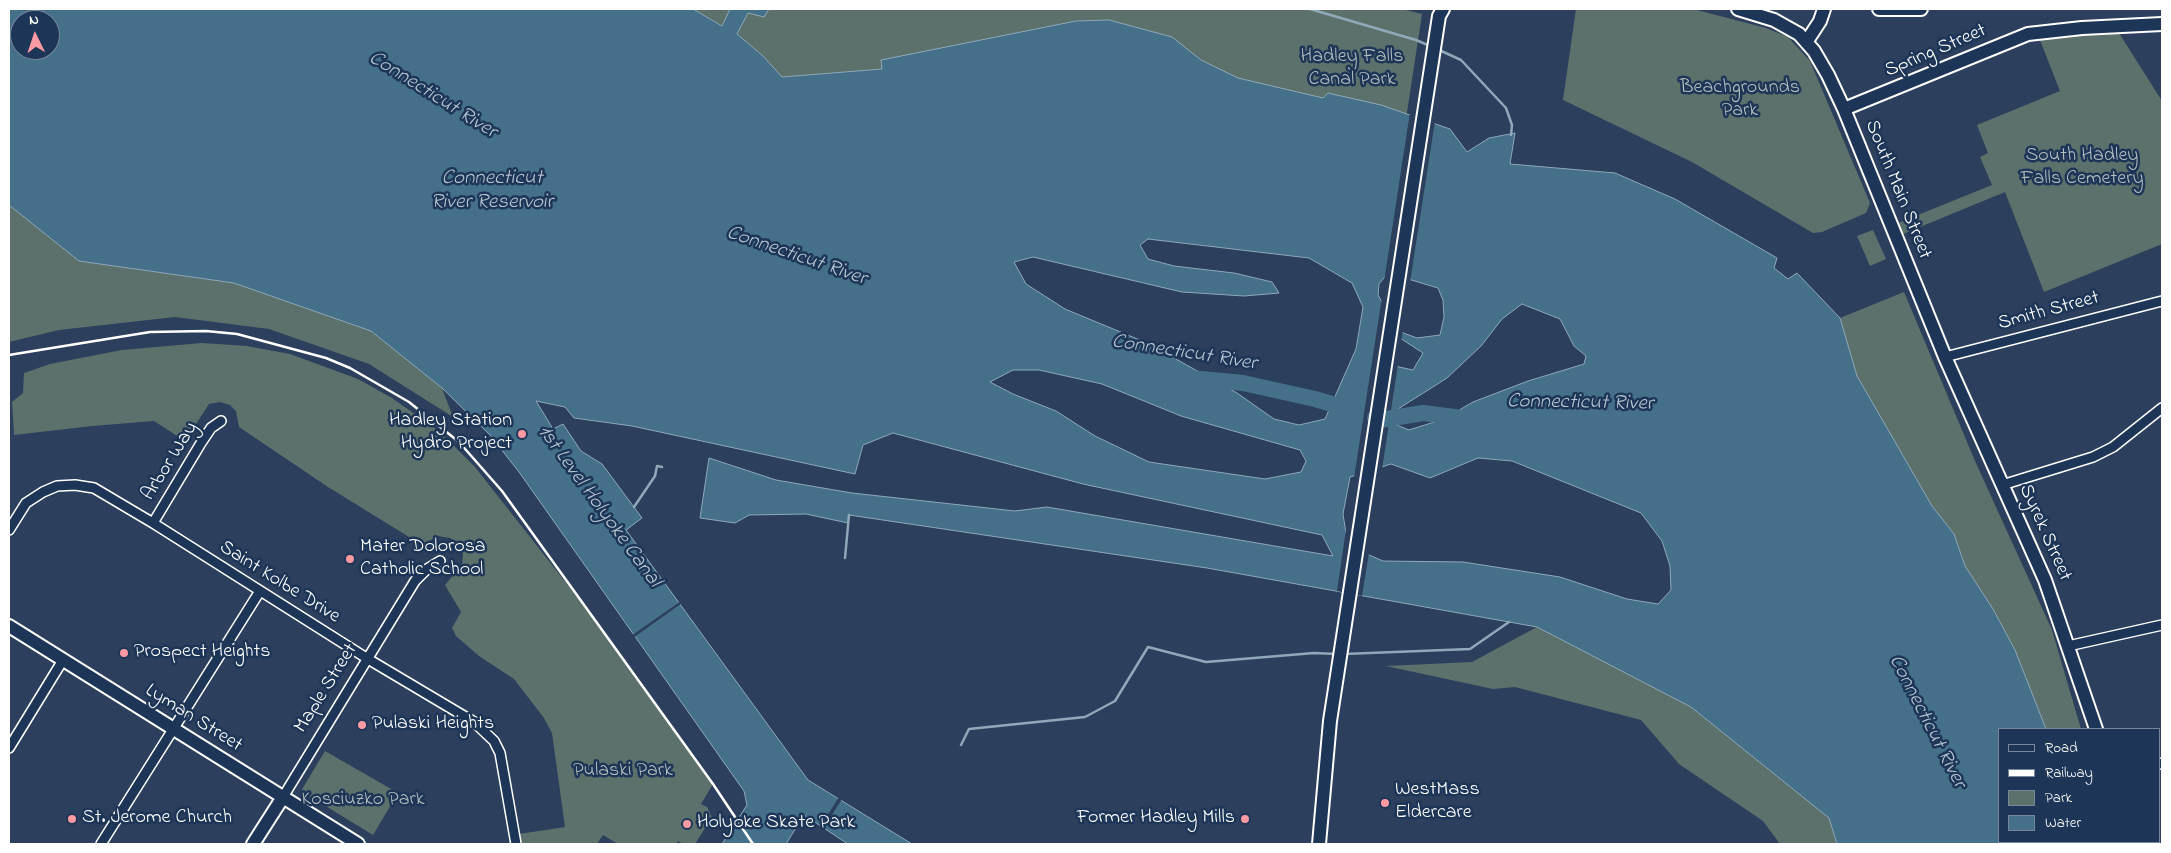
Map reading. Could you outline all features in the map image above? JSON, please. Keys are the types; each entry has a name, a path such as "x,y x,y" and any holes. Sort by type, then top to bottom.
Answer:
{"main road":[{"path":"1738,9 1785,25 1807,41 1820,20 1824,9"},
{"path":"1879,9 1920,9"},
{"path":"1319,842 1325,757 1441,11"},
{"name":"Spring Street","path":"1844,109 2028,34 2082,28 2162,24"},
{"name":"South Main Street","path":"1807,41 1828,75 1844,109 1945,357"},
{"name":"Syrek Street","path":"1945,357 2045,580 2096,728"},
{"name":"Lyman Street","path":"9,626 358,844"},
{"name":"Maple Street","path":"253,844 283,797"}],"street":[{"name":"Smith Street","path":"1945,357 2162,301"},
{"path":"2002,485 2093,457 2113,447 2162,408"},
{"name":"Arbor Way","path":"153,523 201,443 211,428 221,421"},
{"name":"Saint Kolbe Drive","path":"9,530 26,503 43,492 58,486 74,485 94,488 153,523 368,659 474,722 494,741 504,768 516,844"},
{"name":"Maple Street","path":"283,797 415,581 427,569 440,561"},
{"path":"101,844 260,591"},
{"path":"2068,646 2162,625"},
{"path":"9,748 63,660"}],"green space":[{"name":"Hadley Falls Canal Park","path":"693,9 1402,9 1422,14 1402,145 1337,132 1109,20 1076,21 882,60 883,69 782,77 763,56 738,35"},
{"name":"Beachgrounds Park","path":"1576,9 1693,9 1766,28 1788,37 1810,61 1870,203 1866,213 1822,232 1813,233 1692,162 1563,100"},
{"name":"South Hadley Falls Cemetery","path":"2119,33 2162,101 2162,244 2044,292 2005,192 1903,234 1898,223 1992,185 1980,157 1988,153 1977,125 2060,91 2038,35"},
{"path":"9,205 79,261 234,283 371,331 442,388 453,417 369,364 269,329 175,317 59,330 9,342"},
{"path":"1873,230 1886,259 1870,266 1857,236"},
{"path":"1904,292 1975,461 2052,630 2081,728 2046,728 2015,650 1993,609 1965,566 1954,534 1932,506 1857,376 1840,318"},
{"name":"Pulaski Park","path":"202,343 247,346 290,354 358,379 392,398 439,431 475,467 604,631 713,784 701,804 707,807 712,817 695,844 683,844 678,841 676,844 618,844 603,835 597,844 520,844 519,834 565,827 552,733 544,718 514,679 479,656 456,636 452,628 461,612 445,585 462,565 463,554 458,544 450,538 438,536 422,545 328,487 239,427 236,411 230,405 220,402 209,404 185,441 154,421 14,435 12,402 23,393 24,373 50,364 122,350"},
{"path":"1537,627 1691,707 1829,818 1837,844 1780,844 1763,821 1679,764 1641,720 1515,687 1493,689 1386,666 1472,662"},
{"name":"Kosciuzko Park","path":"325,751 398,793 373,835 301,791"}],"water":[{"path":"9,9 693,9 722,26 730,9 769,9 764,17 748,13 737,34 763,56 782,77 882,69 881,60 1076,21 1109,20 1172,37 1201,60 1238,78 1323,98 1328,93 1381,105 1450,129 1467,152 1489,138 1515,133 1510,164 1615,173 1675,199 1777,258 1774,268 1788,279 1797,273 1840,318 1857,376 1932,506 1954,534 1965,566 1993,609 2015,650 2046,728 1998,728 1998,843 2085,844 1837,844 1829,818 1691,707 1537,627 1207,568 849,515 848,523 806,514 749,515 735,523 700,518 709,458 776,480 852,493 1015,511 1047,507 1333,556 1322,535 1083,484 893,433 863,445 855,474 632,426 574,418 565,407 536,401 553,429 563,424 581,451 602,464 642,518 626,530 808,780 912,844 848,844 804,815 786,844 722,844 747,805 744,791 519,472 490,435 442,388 371,331 234,283 79,261 9,205","holes":["1148,239 1309,258 1352,283 1363,307 1356,349 1325,419 1299,425 1274,419 1237,393 1147,343 1065,309 1026,284 1014,262 1033,257 1182,292 1244,296 1279,293 1272,282 1234,273 1174,266 1148,259 1140,245","1388,273 1438,288 1443,300 1444,317 1440,335 1417,338 1398,331 1378,295 1379,284","1522,304 1560,319 1574,346 1586,356 1584,364 1528,381 1473,402 1444,419 1409,430 1394,424 1398,409 1447,378 1481,346 1502,319","1400,338 1423,353 1413,370 1376,362 1379,340","1013,370 1039,370 1102,384 1181,416 1300,450 1306,461 1301,472 1265,479 1149,462 1095,436 1056,411 1013,394 990,382","1478,458 1512,461 1641,513 1662,541 1670,566 1671,590 1658,604 1627,599 1560,577 1463,562 1383,561 1348,546 1343,514 1350,477 1391,464 1430,478"]}],"pier":[{"path":"1410,112 1435,121 1410,282 1389,276 1384,282"},
{"path":"1382,297 1400,329 1403,330 1401,342 1381,342 1379,360 1398,364 1382,469 1354,478"},
{"path":"1347,523 1351,545 1369,553 1362,596 1337,591"},
{"path":"681,601 682,603 633,638 631,636"},
{"path":"839,797 842,799 823,829 820,827"}],"waterway":[{"path":"1310,9 1416,40 1430,46"},
{"path":"1437,49 1461,60 1506,108 1512,125 1511,135"},
{"name":"Connecticut River","path":"1191,378 1243,383 1315,399 1352,410"},
{"name":"Connecticut River","path":"1375,418 1380,420 1423,413 1470,419"},
{"path":"634,507 655,476 657,466 662,467"},
{"path":"845,558 849,515"},
{"path":"1344,654 1470,649 1509,622"},
{"path":"961,745 969,729 1085,717 1115,701 1148,647 1206,662 1314,653 1336,654"}],"railway":[{"path":"9,355 150,332 206,331 237,334 326,358 350,368 409,402 459,442 502,491 713,784 753,844"}],"place":[{"name":"Hadley Station Hydro Project","path":"522,434"},
{"name":"Mater Dolorosa Catholic School","path":"350,559"},
{"name":"Prospect Heights","path":"124,653"},
{"name":"Pulaski Heights","path":"362,725"},
{"name":"WestMass Eldercare","path":"1385,803"},
{"name":"St. Jerome Church","path":"72,819"},
{"name":"Former Hadley Mills","path":"1245,819"},
{"name":"Holyoke Skate Park","path":"687,824"}],"water label":[{"name":"Connecticut River Reservoir","path":"492,192"},
{"name":"1st Level Holyoke Canal","path":"598,507"}]}
